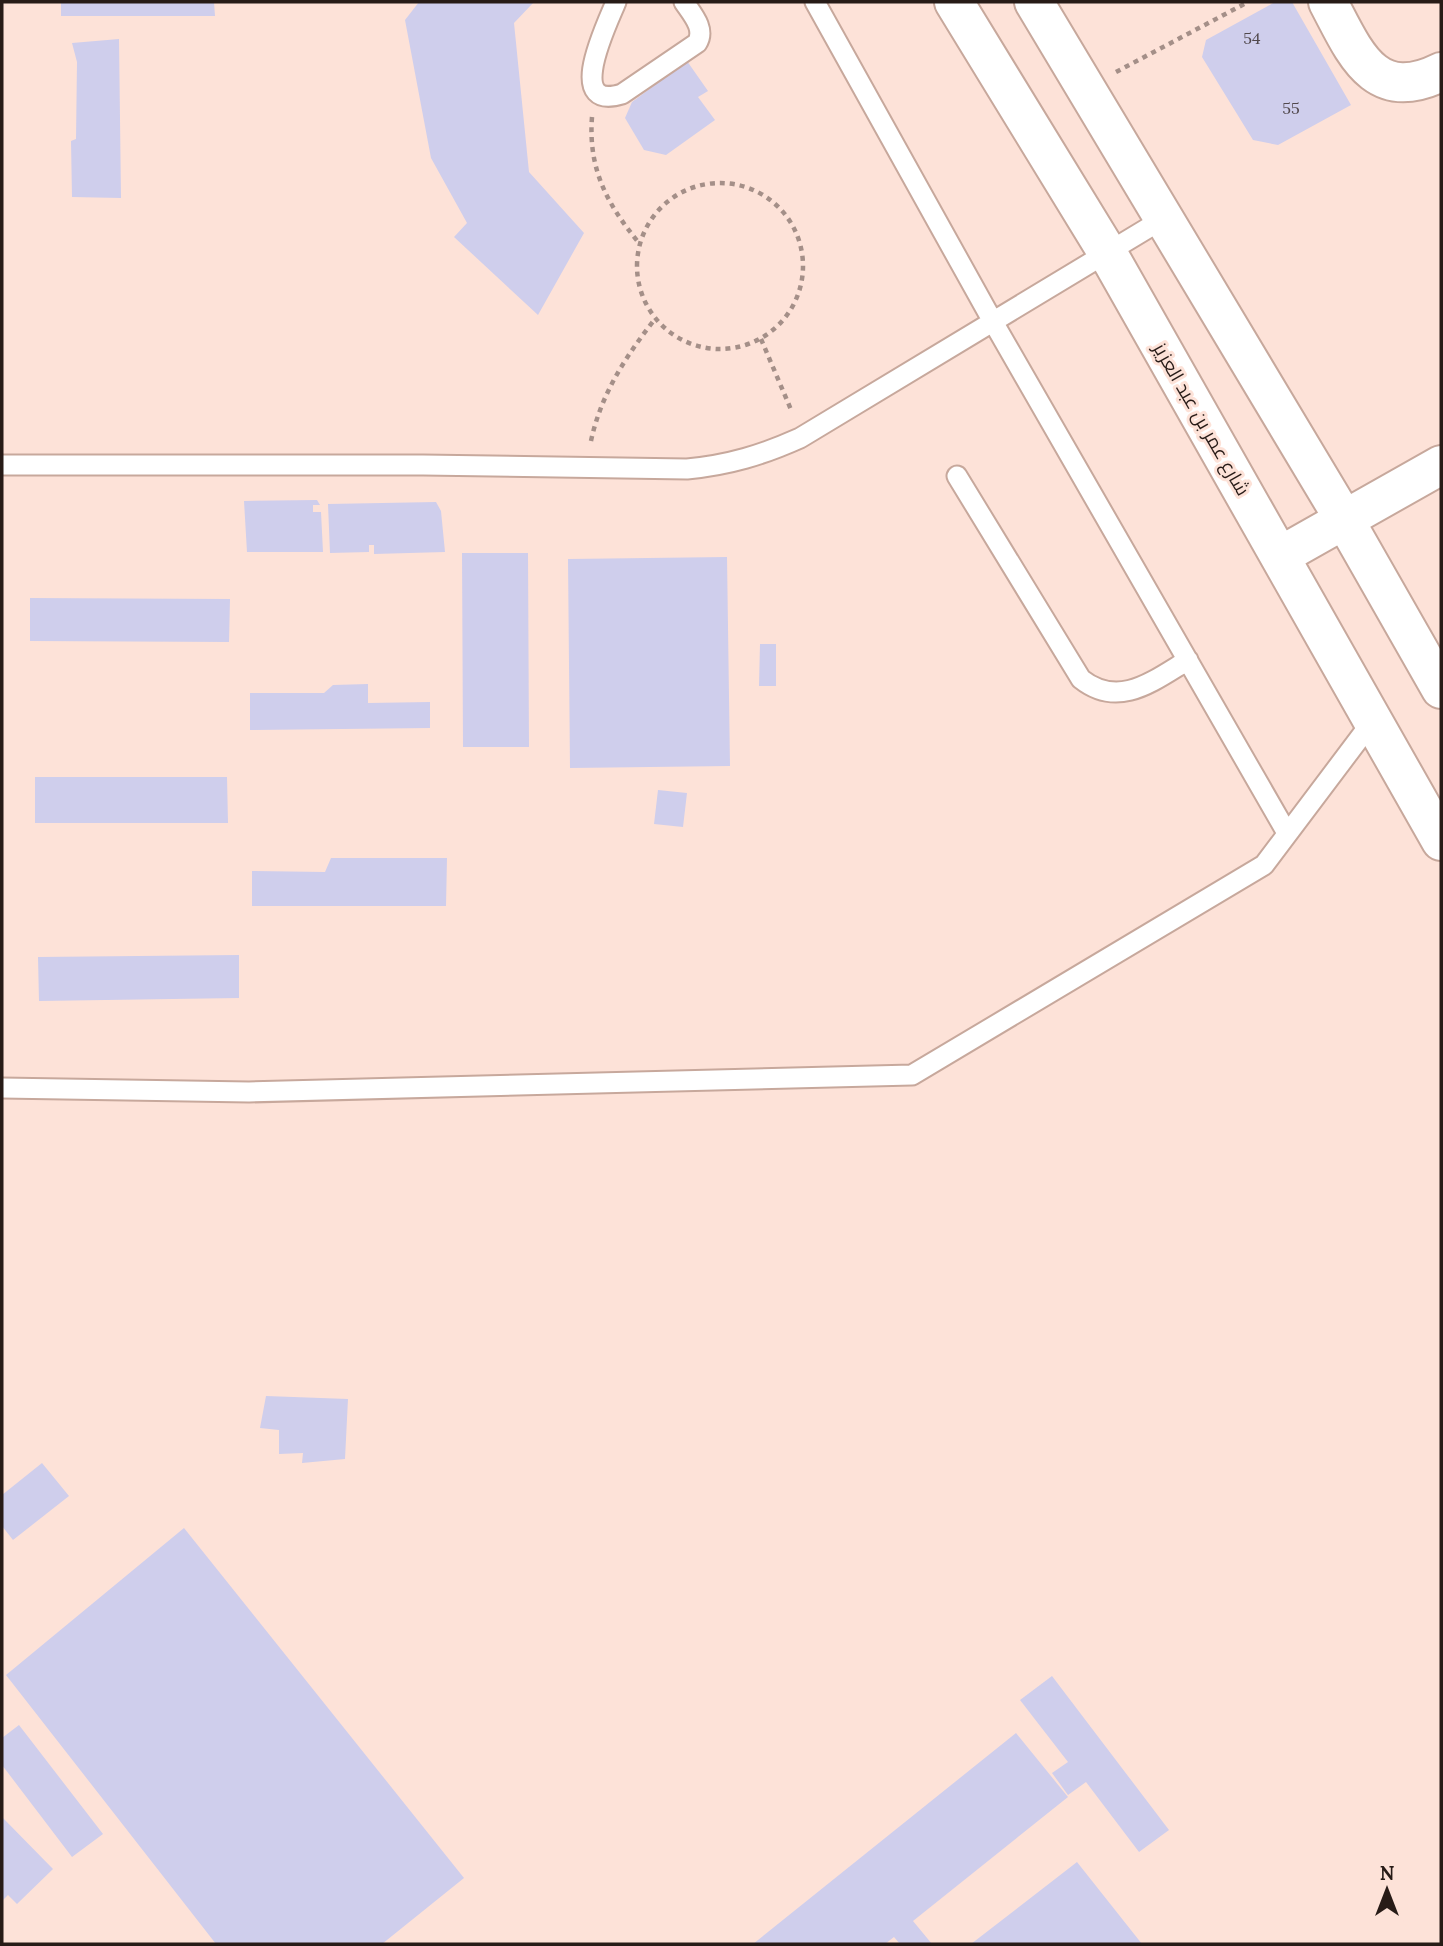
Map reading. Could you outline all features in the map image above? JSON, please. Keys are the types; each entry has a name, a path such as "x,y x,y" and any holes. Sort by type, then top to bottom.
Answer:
{"street":[{"name":"شارع عمر بن عبد العزيز","path":"954,2 1107,252 1441,841"},
{"path":"1034,2 1344,519 1441,689"},
{"path":"1328,2 1356,55 1373,73 1395,83 1420,83 1441,72"},
{"path":"1280,556 1441,465"}],"lane":[{"path":"616,2 592,69 594,88 609,96 622,94 697,43 700,29 684,2"},
{"path":"815,2 992,320 1287,833"},
{"path":"2,465 687,469 724,466 758,456 800,438 1163,219"},
{"path":"957,476 1081,680 1092,688 1122,694 1143,687 1188,660"},
{"path":"2,1088 249,1092 912,1075 1264,865 1374,719"}],"path":[{"path":"1085,89 1248,2"},
{"path":"594,88 592,161 617,215 639,243"},
{"path":"734,184 755,190 772,200 796,233 803,272 799,293 790,311 777,327 761,339 724,349 705,348 686,342 655,319 638,283 639,243 660,208 676,195 694,187 734,184"},
{"path":"586,468 594,427 609,388 629,352 655,319"},
{"path":"761,339 800,438"}],"building":[{"path":"61,2 214,2 215,16 61,16"},
{"path":"419,2 534,2 514,23 529,172 584,233 538,315 454,237 467,223 431,158 405,20"},
{"path":"1275,2 1292,2 1351,105 1278,145 1253,140 1202,57 1206,40"},
{"path":"119,39 121,198 72,197 71,141 76,139 77,62 72,43"},
{"path":"687,61 708,91 698,97 715,120 666,155 644,150 625,118 632,102"},
{"path":"317,500 320,505 313,505 313,512 321,512 323,552 247,552 244,501"},
{"path":"436,502 441,511 445,552 374,554 374,545 369,545 369,552 330,553 328,504"},
{"path":"462,553 528,553 529,747 463,747"},
{"path":"727,557 730,766 570,768 568,559"},
{"path":"30,598 230,599 229,642 30,641"},
{"path":"760,644 776,644 776,686 759,686"},
{"path":"368,684 368,703 430,702 430,728 250,730 250,693 324,693 333,685"},
{"path":"35,777 227,777 228,823 35,823"},
{"path":"658,790 687,793 683,827 654,824"},
{"path":"331,858 447,858 446,906 252,906 252,871 325,872"},
{"path":"239,955 239,998 39,1001 38,957"},
{"path":"266,1396 348,1399 345,1459 302,1463 303,1453 279,1454 279,1430 260,1428"},
{"path":"42,1463 69,1496 13,1540 2,1526 2,1495"},
{"path":"184,1528 464,1878 382,1944 216,1944 6,1675"},
{"path":"1052,1676 1169,1830 1139,1852 1086,1782 1068,1795 1052,1773 1068,1762 1020,1700"},
{"path":"19,1725 103,1834 72,1857 2,1765 2,1738"},
{"path":"1016,1733 1068,1797 913,1921 932,1944 900,1944 894,1937 885,1944 753,1944"},
{"path":"2,1817 53,1869 17,1904 8,1895 2,1901"},
{"path":"1077,1862 1142,1944 971,1944"}]}
